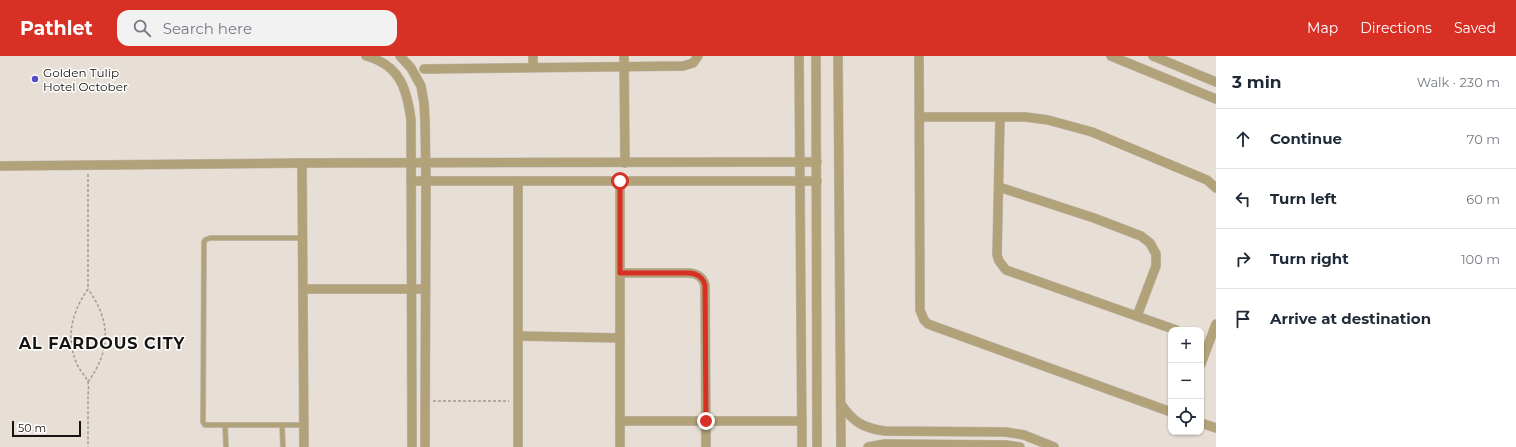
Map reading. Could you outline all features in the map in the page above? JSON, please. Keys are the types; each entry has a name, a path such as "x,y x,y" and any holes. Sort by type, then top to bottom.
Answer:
{"street":[{"path":"366,56 375,58 387,65 397,75 404,87 409,101 412,163 412,444 425,444 425,122 421,86 411,68 400,56"},
{"path":"533,56 533,68"},
{"path":"624,56 625,163"},
{"path":"424,69 683,66 693,63 698,56"},
{"path":"800,56 802,447"},
{"path":"816,56 817,447"},
{"path":"838,56 841,447"},
{"path":"919,56 920,310 924,320 928,324 1168,411"},
{"path":"1111,56 1216,99"},
{"path":"1153,56 1216,82"},
{"path":"920,117 1026,117 1071,125 1092,132 1207,180 1216,188"},
{"path":"1000,117 997,255 999,261 1006,270 1168,327"},
{"path":"0,166 88,164 817,162"},
{"path":"302,163 304,447"},
{"path":"534,163 535,181"},
{"path":"682,163 683,181"},
{"path":"411,181 817,181"},
{"path":"518,181 518,447"},
{"path":"620,181 620,447"},
{"path":"999,187 1094,218 1140,236 1150,243 1156,254 1156,266 1136,316"},
{"path":"620,273 688,273 697,275 704,280 706,447"},
{"path":"303,289 425,289"},
{"path":"802,322 817,322"},
{"path":"1201,363 1216,324"},
{"path":"518,336 620,338"},
{"path":"1204,340 1210,342"},
{"path":"841,404 854,420 859,424 872,429 885,431 1006,432 1024,435 1054,447"},
{"path":"620,421 802,421"},
{"path":"1204,424 1216,428"},
{"path":"868,447 885,444 923,446 1006,445 1020,447"}],"lane":[{"path":"302,238 210,238 205,240 203,422 205,425 304,425"},
{"path":"225,425 226,447"},
{"path":"282,425 283,447"}],"path":[{"path":"88,164 88,289 102,314 105,336 102,357 88,382 88,447"},
{"path":"88,289 80,300 74,314 71,335 74,357 88,382"},
{"path":"425,400 518,401"}],"place":[{"name":"Golden Tulip Hotel October","path":"35,79"}],"district":[{"name":"AL FARDOUS CITY","path":"102,343"}],"route":[{"path":"620,181 620,273 693,273 704,280 706,421"}]}
